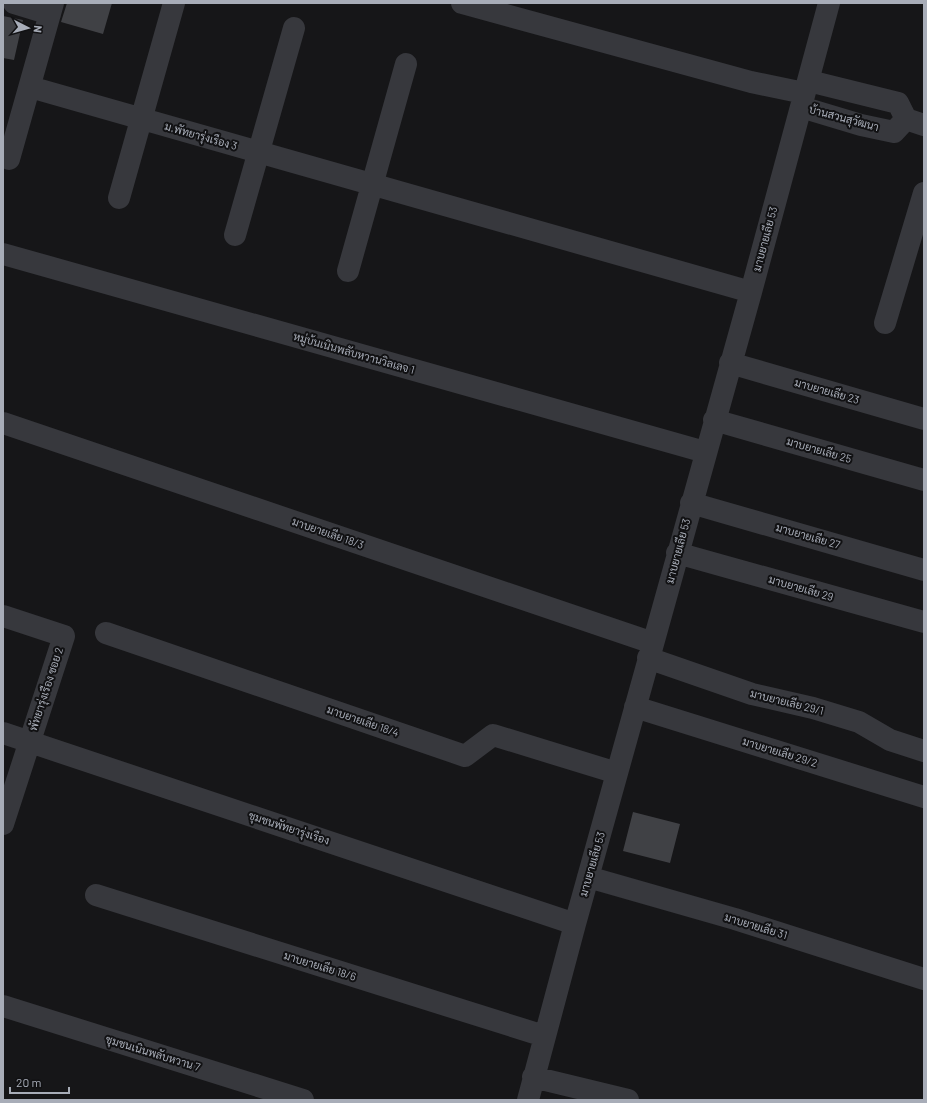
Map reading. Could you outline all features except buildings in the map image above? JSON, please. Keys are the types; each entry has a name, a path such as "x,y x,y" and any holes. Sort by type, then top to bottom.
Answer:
{"street":[{"path":"9,159 52,8 14,3"},
{"path":"462,3 750,82 805,94"},
{"name":"มาบยายเลีย 53","path":"528,1100 544,1036 730,362 751,292 829,3"},
{"path":"119,198 174,4"},
{"path":"235,235 294,28"},
{"path":"348,271 406,64"},
{"name":"ม.พัทยารุ่งเรือง 3","path":"30,87 751,292"},
{"name":"บ้านสวนสุวัฒนา","path":"805,94 898,103 915,122 894,132 861,124 805,94"},
{"path":"885,323 924,193"},
{"name":"หมู่บ้นเนินพลับหวานวิลเลจ 1","path":"3,254 705,452"},
{"name":"มาบยายเลีย 23","path":"730,362 924,419"},
{"name":"มาบยายเลีย 25","path":"714,420 924,480"},
{"name":"มาบยายเลีย 18/3","path":"3,423 651,650"},
{"name":"มาบยายเลีย 27","path":"691,503 924,570"},
{"name":"มาบยายเลีย 29","path":"677,553 924,622"},
{"name":"พัทยารุ่งเรือง ซอย 2","path":"3,616 64,636 3,824"},
{"name":"มาบยายเลีย 18/4","path":"106,634 465,756 493,735 617,773"},
{"name":"มาบยายเลีย 29/1","path":"651,650 752,694 813,708 859,722 890,740 924,751"},
{"name":"มาบยายเลีย 29/2","path":"635,706 924,797"},
{"name":"ชุมชนพัทยารุ่งเรือง","path":"3,733 575,924"},
{"name":"มาบยายเลีย 31","path":"588,877 735,919 924,979"},
{"name":"มาบยายเลีย 18/6","path":"96,895 544,1036"},
{"name":"ชุมชนเนินพลับหวาน 7","path":"3,1006 303,1100"},
{"path":"533,1077 628,1100"}]}
